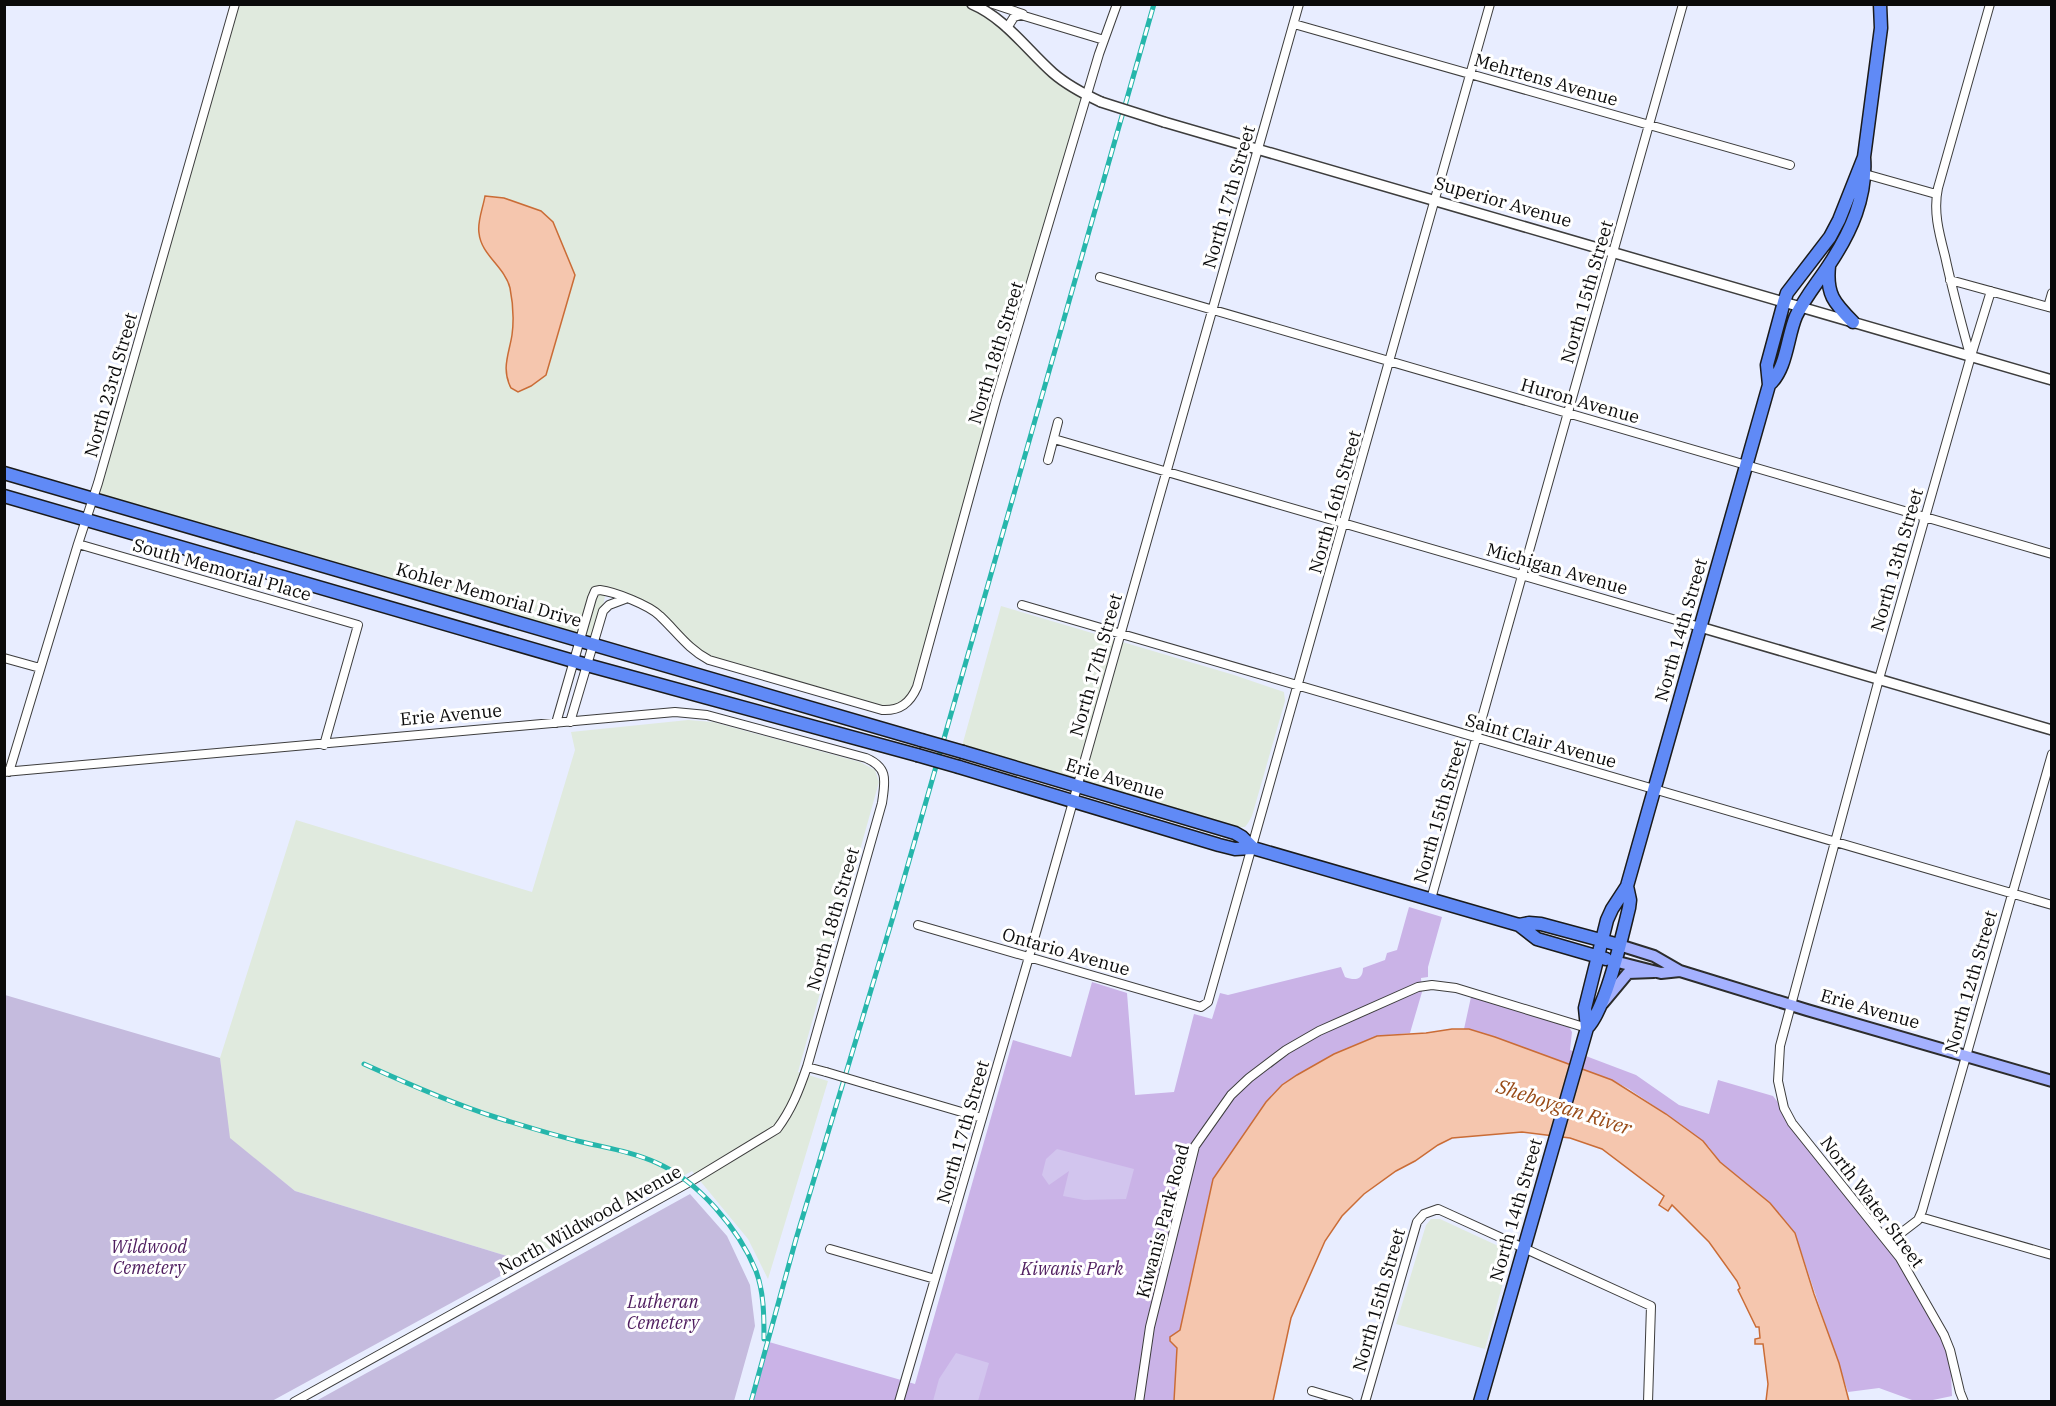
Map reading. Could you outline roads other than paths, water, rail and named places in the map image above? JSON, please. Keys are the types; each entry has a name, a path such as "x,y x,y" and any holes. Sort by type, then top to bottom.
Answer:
{"main road":[{"path":"1864,157 1881,28 1880,4"},
{"name":"North 14th Street","path":"1769,385 1782,363 1791,329 1801,306 1829,265 1858,210 1865,174 1864,157"},
{"name":"North 14th Street","path":"1587,1028 1585,1011 1602,940 1610,912 1627,886 1769,385 1767,365 1784,302 1787,293 1830,237 1864,157"},
{"path":"1829,265 1828,284 1831,296 1853,322"},
{"name":"Kohler Memorial Drive","path":"4,473 963,752"},
{"path":"4,496 587,665"},
{"name":"Erie Avenue","path":"587,665 917,755 1226,847 1253,848 1431,899 1519,925 1537,939 1614,961 1654,972 1680,971"},
{"name":"Erie Avenue","path":"963,752 1235,833 1244,838 1253,848"},
{"name":"North 14th Street","path":"1480,1401 1580,1050 1587,1028 1601,1005 1619,945 1630,904 1627,886"},
{"name":"Erie Avenue","path":"1519,925 1538,923 1602,940 1651,955 1680,971 2052,1081"},
{"path":"1601,1005 1628,972 1654,972"}],"street":[{"name":"North 23rd Street","path":"7,772 94,499 235,4"},
{"name":"Superior Avenue","path":"972,4 987,12 1007,28 1056,76 1101,102 2052,380"},
{"path":"993,4 1104,40"},
{"name":"North 18th Street","path":"625,599 648,607 658,614 687,646 709,660 882,710 890,711 902,707 910,700 917,687 996,400 1087,95 1117,4"},
{"name":"North 17th Street","path":"899,1401 1029,957 1299,4"},
{"name":"North 16th Street","path":"1205,1006 1210,997 1253,848 1490,4"},
{"name":"North 15th Street","path":"1431,899 1683,4"},
{"path":"1971,356 1950,280 1936,217 1936,194 1990,4"},
{"path":"1007,28 1018,15 1038,20"},
{"name":"Mehrtens Avenue","path":"1294,24 1790,165"},
{"path":"1865,174 1936,194"},
{"name":"Huron Avenue","path":"1100,277 2052,554"},
{"path":"1950,280 2050,308 2052,293"},
{"name":"North 13th Street","path":"1792,1123 1784,1108 1778,1082 1779,1052 1924,517 1991,291"},
{"path":"1048,460 1058,422"},
{"name":"Michigan Avenue","path":"1054,439 2052,730"},
{"name":"South Memorial Place","path":"78,544 358,626 324,744"},
{"path":"556,723 595,591 603,590 625,599"},
{"path":"570,722 605,609 614,602 625,599"},
{"name":"Saint Clair Avenue","path":"1022,605 2052,905"},
{"path":"4,658 40,668"},
{"name":"Erie Avenue","path":"7,772 675,712 707,715 866,758 880,767 885,779"},
{"name":"North 12th Street","path":"1920,1217 2052,754"},
{"name":"North 18th Street","path":"807,1066 882,802 885,779"},
{"name":"Ontario Avenue","path":"918,925 1201,1007 1205,1006"},
{"name":"Kiwanis Park Road","path":"1139,1401 1150,1327 1195,1146 1231,1095 1262,1068 1319,1031 1418,987 1444,985 1587,1028"},
{"path":"807,1066 982,1118"},
{"name":"North Wildwood Avenue","path":"294,1401 688,1183 759,1141 777,1128 788,1115 807,1066"},
{"name":"North Water Street","path":"1792,1123 1900,1258 1944,1335 1964,1401"},
{"name":"North 15th Street","path":"1365,1401 1420,1217 1436,1209 1443,1210 1524,1247"},
{"path":"1888,1243 1920,1217 2052,1255"},
{"path":"1524,1247 1652,1306 1648,1401"},
{"path":"830,1248 935,1279"},
{"path":"1312,1391 1349,1401"}],"water":[{"path":"485,196 504,198 541,211 553,222 575,275 546,375 518,392 511,388 507,374 513,323 510,288 484,248 479,233 479,220"},
{"name":"Sheboygan River","path":"1469,1029 1495,1037 1612,1080 1666,1114 1703,1141 1720,1162 1770,1203 1795,1233 1839,1363 1849,1401 1766,1401 1768,1384 1763,1344 1755,1344 1755,1339 1760,1338 1759,1327 1756,1327 1738,1290 1740,1288 1737,1281 1709,1242 1672,1205 1668,1211 1659,1205 1664,1196 1602,1149 1570,1138 1522,1132 1452,1138 1396,1171 1364,1194 1342,1216 1325,1241 1291,1318 1273,1401 1174,1401 1177,1348 1170,1341 1170,1337 1180,1330 1213,1179 1266,1102 1282,1085 1297,1075 1334,1054 1377,1036"}],"railway":[{"path":"751,1402 796,1239 893,917 1154,4"},
{"path":"364,1064 478,1111 517,1124 639,1156 672,1171 716,1208 749,1255 761,1287 764,1339"}],"park label":[{"name":"Wildwood Cemetery","path":"149,1257"},
{"name":"Kiwanis Park","path":"1072,1269"},
{"name":"Lutheran Cemetery","path":"663,1312"}]}
